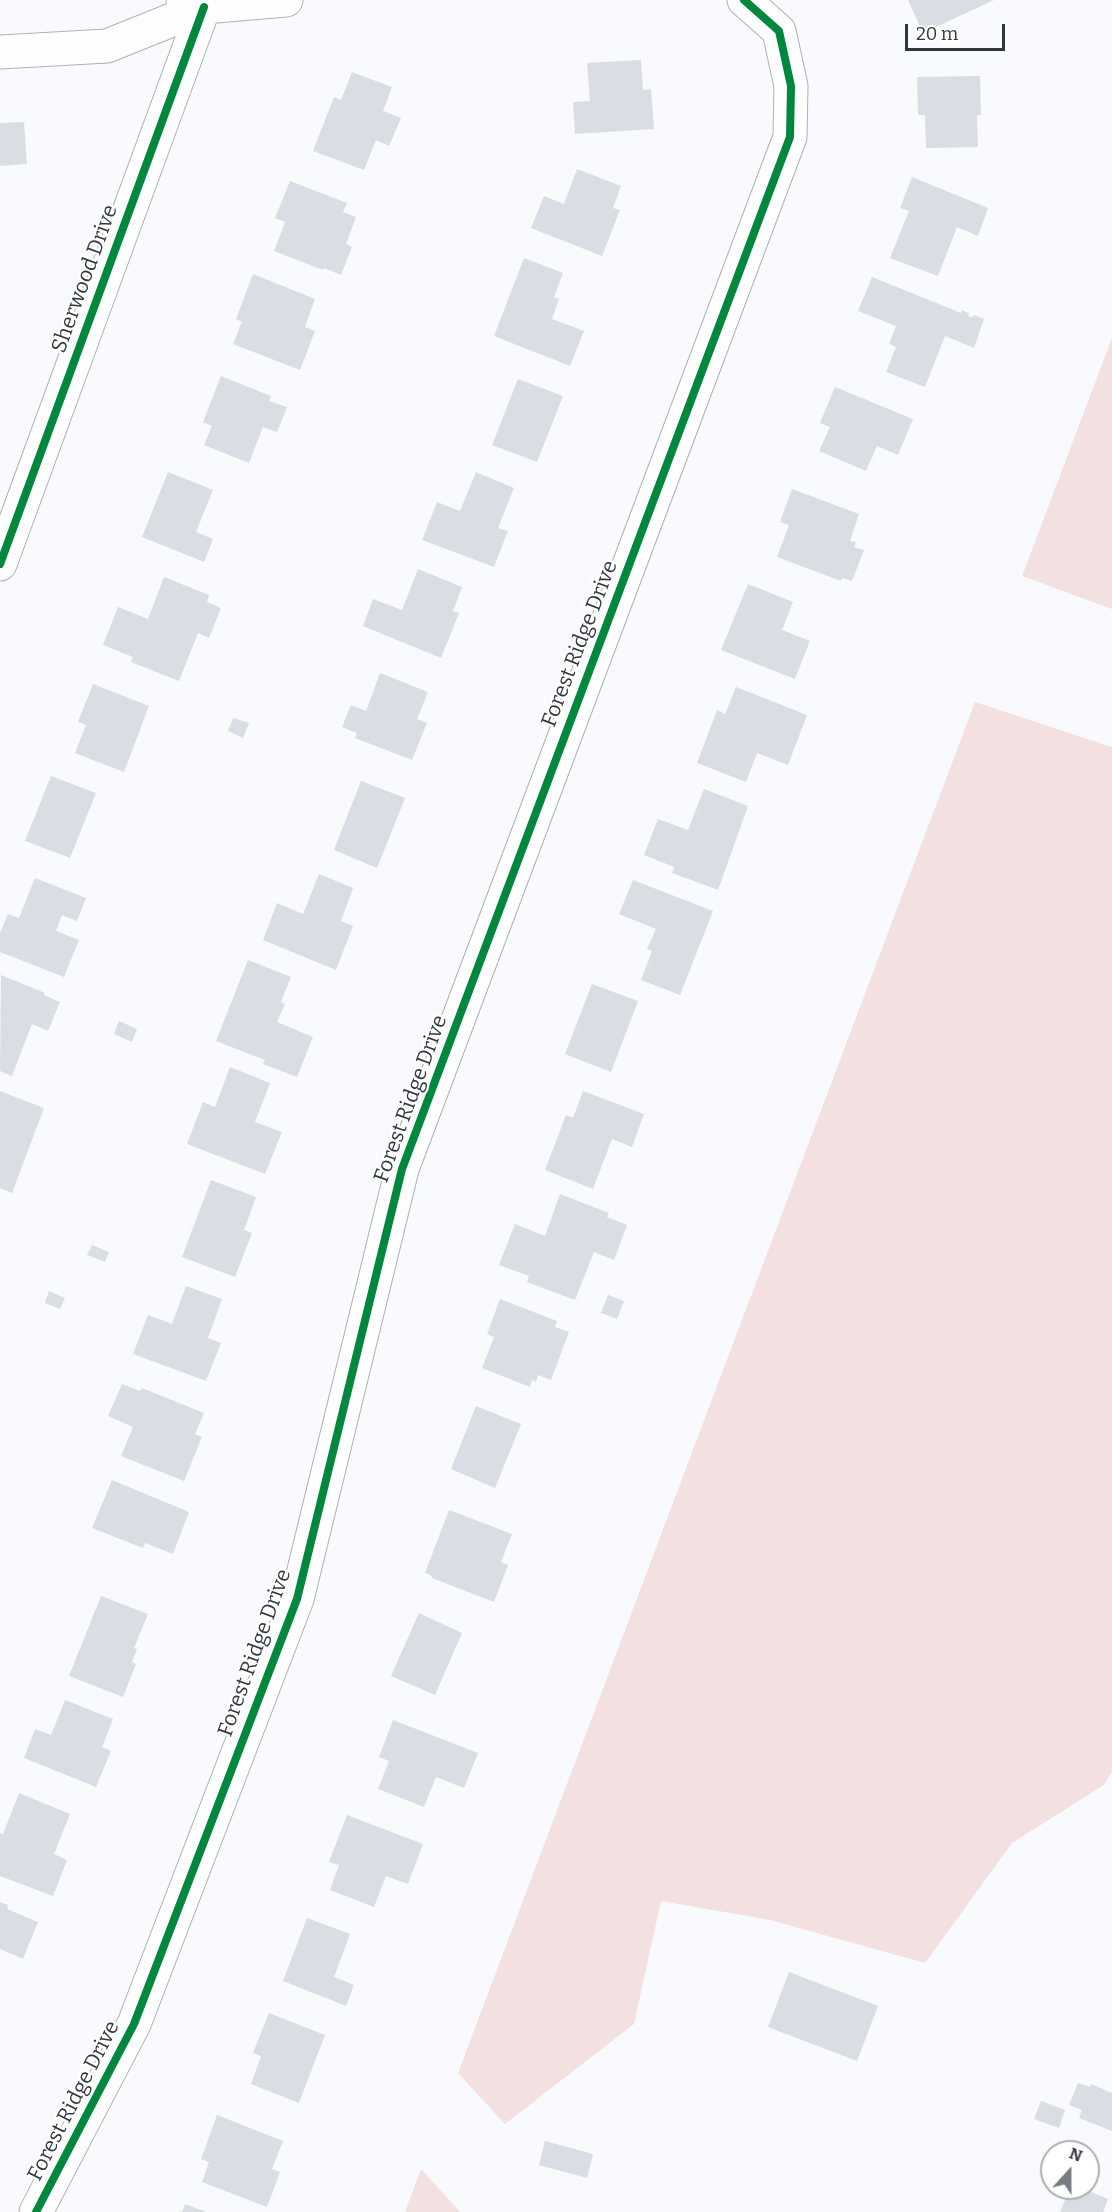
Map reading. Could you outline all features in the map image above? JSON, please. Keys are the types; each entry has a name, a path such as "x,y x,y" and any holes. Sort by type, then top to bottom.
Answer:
{"street":[{"path":"169,0 204,7 286,0"},
{"name":"Forest Ridge Drive","path":"36,2212 134,2024 297,1599 402,1169 790,137 791,86 778,31 744,0"},
{"path":"0,52 107,46 204,7"},
{"name":"Sherwood Drive","path":"0,564 204,7"}],"shaded area":[{"path":"1112,338 1112,609 1022,576"},
{"path":"975,702 1112,747 1112,1772 1104,1785 1012,1843 925,1963 770,1920 661,1901 634,2024 505,2124 458,2073"},
{"path":"421,2169 460,2212 405,2212"}],"building":[{"path":"908,0 994,0 923,33"},
{"path":"641,60 643,90 651,89 654,129 575,134 573,102 590,101 587,63"},
{"path":"352,72 392,87 383,111 401,118 389,146 376,140 364,170 313,151 334,97 341,100"},
{"path":"980,76 981,115 977,115 978,147 926,148 925,115 918,115 917,77"},
{"path":"24,122 27,164 0,166 0,123"},
{"path":"577,169 621,186 613,208 620,210 602,256 531,228 544,196 564,204"},
{"path":"912,177 988,208 978,236 957,227 938,276 890,258 909,211 900,208"},
{"path":"290,181 347,203 343,212 356,217 346,244 352,247 341,275 274,251 285,222 275,218"},
{"path":"524,258 563,273 554,297 559,299 552,319 584,331 570,366 494,336"},
{"path":"253,274 315,299 305,327 315,331 300,370 233,344 242,322 236,319"},
{"path":"872,277 961,313 962,310 969,313 968,316 973,317 974,315 984,319 974,348 945,336 925,387 886,372 896,347 889,344 896,326 858,311"},
{"path":"221,376 271,396 269,401 287,407 277,432 263,427 249,463 204,445 212,426 203,422"},
{"path":"518,379 563,396 537,462 492,445"},
{"path":"835,387 913,419 898,455 877,446 866,471 819,451 830,427 820,423"},
{"path":"168,472 213,490 196,532 213,539 204,562 142,537"},
{"path":"476,472 514,488 498,528 508,531 494,567 422,540 437,502 460,511"},
{"path":"792,489 859,514 850,541 856,542 854,547 864,550 852,581 842,578 841,581 777,557 789,525 780,522"},
{"path":"418,569 462,587 453,611 459,613 441,658 363,626 373,599 402,610"},
{"path":"164,577 209,595 207,602 221,608 209,638 198,633 179,681 131,662 133,657 103,645 118,607 148,619"},
{"path":"748,584 793,602 782,630 810,641 795,679 721,650"},
{"path":"380,673 428,692 417,719 427,723 412,760 355,738 357,733 342,727 351,705 366,711"},
{"path":"93,684 149,706 124,772 75,753 86,725 78,722"},
{"path":"736,687 807,715 788,765 757,753 746,782 697,763 717,710 725,714"},
{"path":"233,718 249,723 243,738 228,731"},
{"path":"51,776 96,793 70,858 25,841"},
{"path":"361,781 405,798 377,868 334,850"},
{"path":"704,789 748,806 718,890 672,873 674,867 644,855 658,819 688,830"},
{"path":"319,874 353,888 341,921 353,926 336,970 263,940 277,903 303,914"},
{"path":"35,878 86,898 77,921 62,915 56,931 79,940 64,977 0,952 0,933 8,914 19,918"},
{"path":"633,880 713,911 680,995 641,980 652,951 647,949 656,929 619,914"},
{"path":"248,960 291,977 281,1002 285,1004 277,1022 313,1037 297,1077 263,1064 265,1060 216,1041"},
{"path":"1,975 45,993 44,995 60,1002 48,1031 32,1024 12,1076 0,1071"},
{"path":"592,984 638,1001 611,1072 565,1054"},
{"path":"119,1021 137,1029 132,1042 114,1034"},
{"path":"230,1067 270,1083 255,1122 282,1132 265,1174 187,1144 203,1102 215,1107"},
{"path":"0,1091 44,1108 12,1193 0,1188"},
{"path":"583,1091 644,1114 632,1147 612,1139 593,1189 545,1170 566,1115 573,1118"},
{"path":"211,1180 256,1197 244,1230 252,1233 235,1277 182,1257"},
{"path":"560,1194 609,1213 607,1217 627,1225 614,1260 594,1252 575,1300 527,1282 529,1276 499,1265 515,1224 545,1236"},
{"path":"92,1245 109,1252 105,1262 87,1255"},
{"path":"186,1286 222,1299 208,1338 221,1343 206,1381 133,1354 148,1315 172,1324"},
{"path":"49,1291 65,1298 60,1309 45,1303"},
{"path":"608,1295 624,1301 617,1319 601,1313"},
{"path":"500,1299 557,1321 555,1327 569,1332 551,1380 538,1375 536,1382 532,1380 530,1387 482,1368 494,1337 487,1334"},
{"path":"122,1384 140,1391 142,1388 204,1413 195,1434 202,1437 184,1481 121,1456 133,1427 108,1416"},
{"path":"476,1406 521,1424 495,1488 451,1469"},
{"path":"112,1480 189,1512 173,1554 145,1543 143,1548 92,1528"},
{"path":"449,1510 512,1534 501,1562 508,1565 494,1602 432,1578 425,1573"},
{"path":"101,1596 148,1614 134,1648 137,1649 132,1662 136,1664 123,1697 69,1676"},
{"path":"419,1613 462,1633 435,1695 391,1676"},
{"path":"65,1700 113,1719 102,1747 111,1751 96,1787 24,1758 35,1729 51,1735"},
{"path":"393,1720 478,1753 464,1788 436,1777 424,1807 378,1789 389,1761 379,1757"},
{"path":"19,1793 70,1814 54,1854 67,1860 53,1896 0,1876 0,1833 3,1834"},
{"path":"347,1815 423,1844 408,1884 386,1876 374,1907 330,1890 339,1865 329,1862"},
{"path":"0,1902 8,1905 7,1909 38,1922 23,1959 0,1949"},
{"path":"307,1918 350,1934 334,1977 354,1985 346,2006 283,1981"},
{"path":"789,1972 878,2006 857,2061 768,2027"},
{"path":"269,2013 325,2035 299,2103 251,2084 261,2056 253,2053"},
{"path":"1078,2083 1090,2087 1091,2084 1112,2093 1112,2131 1079,2118 1082,2110 1069,2105"},
{"path":"1041,2101 1065,2110 1059,2128 1034,2119"},
{"path":"217,2115 283,2141 272,2169 280,2172 267,2207 202,2182 209,2162 201,2159"},
{"path":"545,2141 593,2154 587,2178 539,2165"},
{"path":"1100,2196 1108,2199 1103,2212 1060,2212 1065,2200 1100,2200"},
{"path":"185,2204 207,2212 182,2212"}],"cycle path":[{"path":"36,2212 134,2024 297,1599 402,1169 790,137 791,86 779,31 744,0"},
{"path":"0,564 204,7"}]}
